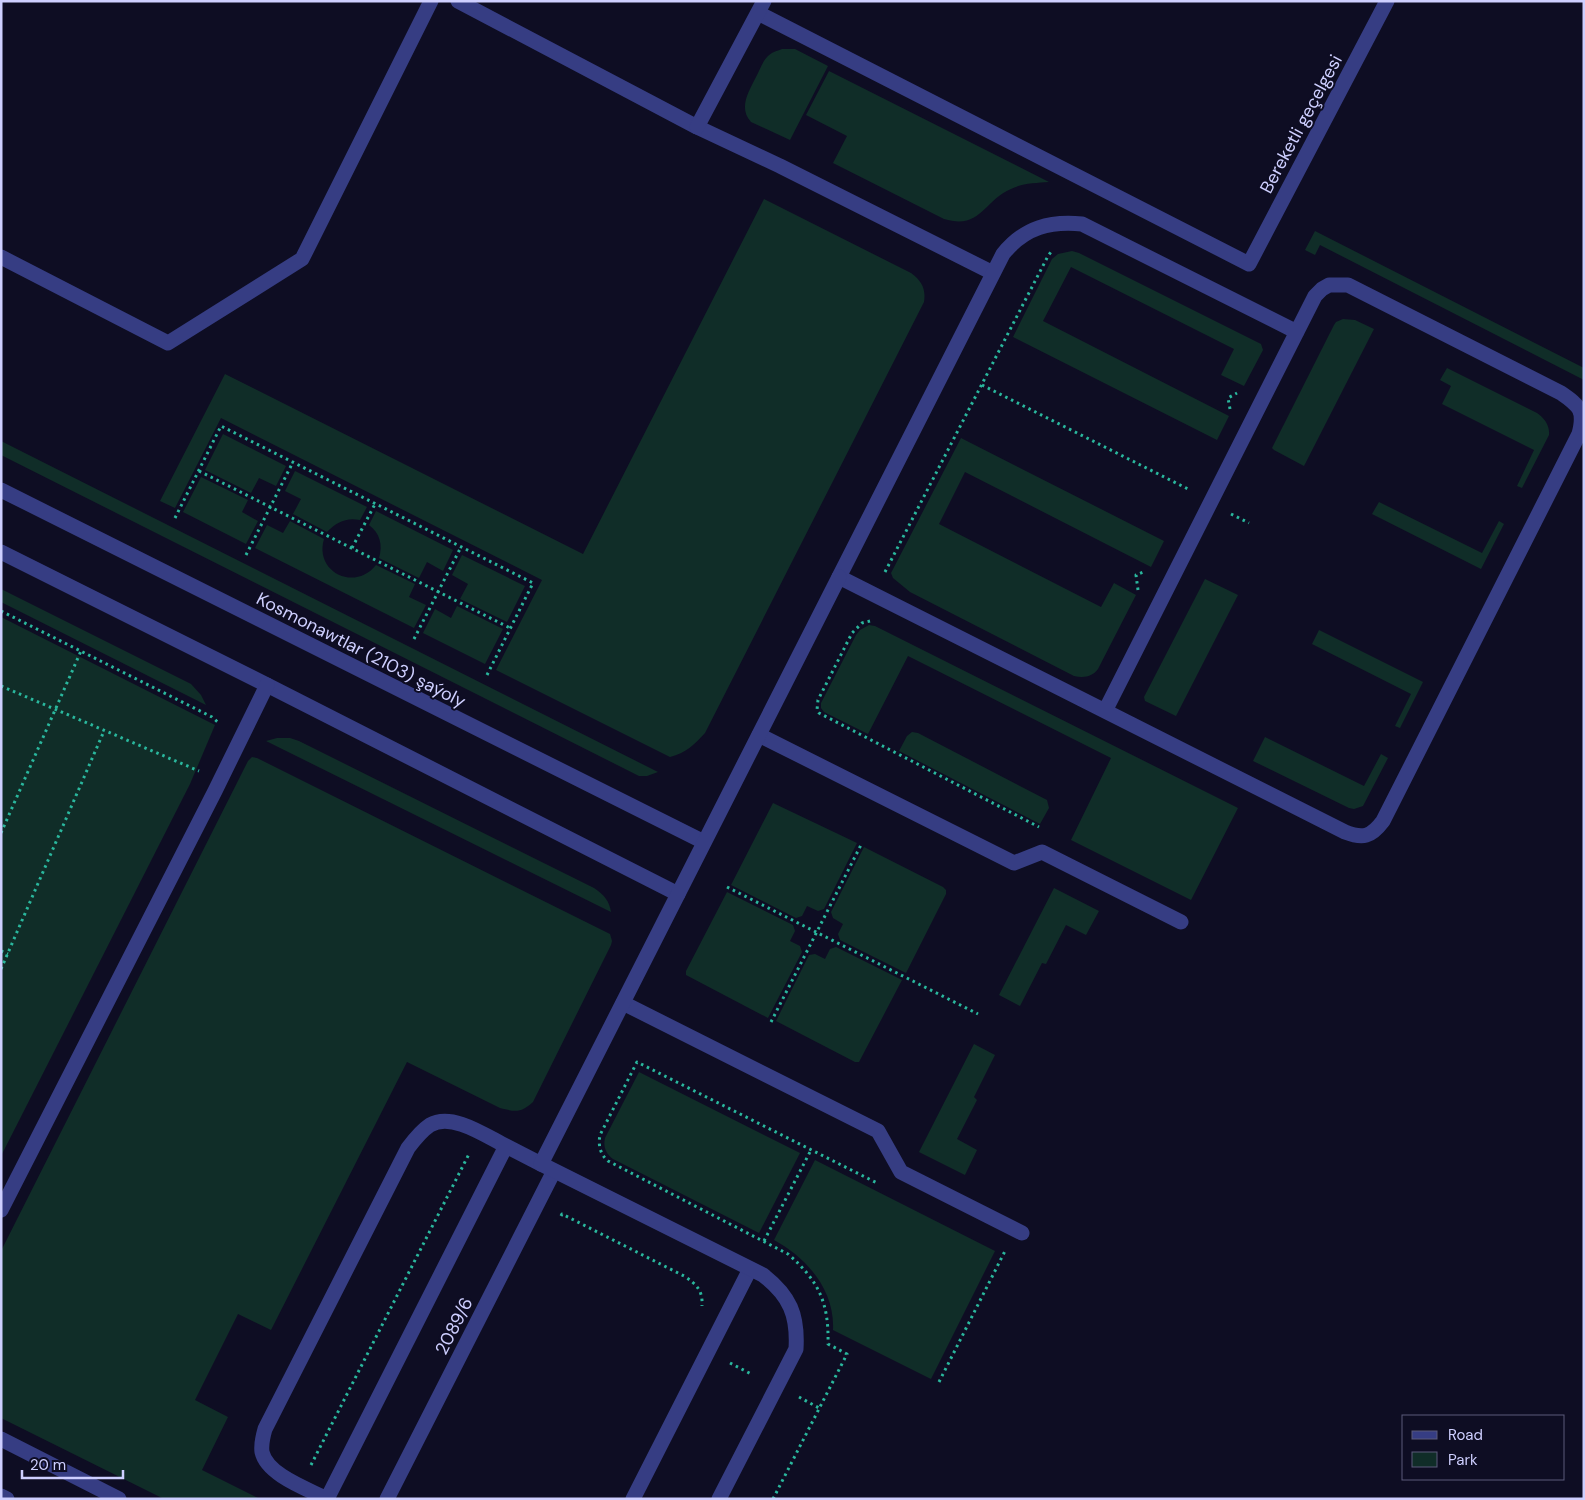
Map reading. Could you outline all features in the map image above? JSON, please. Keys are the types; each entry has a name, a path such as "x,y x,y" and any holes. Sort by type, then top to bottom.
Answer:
{"street":[{"path":"1,257 168,344 302,259 431,1"},
{"path":"458,1 697,127 780,166 993,273"},
{"name":"Bereketli geçelgesi","path":"761,7 1249,264 1387,1"},
{"path":"697,127 761,7"},
{"name":"2089/6","path":"387,1499 548,1167 622,1003 1003,254 1010,246 1034,229 1052,224 1082,224 1297,332"},
{"path":"839,577 1345,832 1357,836 1367,835 1376,830 1387,812 1579,434 1582,410 1562,393 1348,285 1329,285 1322,289 1315,296 1105,711"},
{"name":"Kosmonawtlar (2103) şaýoly","path":"1,490 704,842"},
{"path":"1,552 678,894"},
{"path":"1,1210 215,791 267,685"},
{"path":"759,735 1014,863 1042,852 1181,922"},
{"path":"622,1003 878,1131 901,1172 1022,1233"},
{"path":"506,1146 327,1499 277,1473 269,1465 262,1453 262,1440 265,1429 408,1148 430,1125 446,1120 458,1122 506,1146 548,1167 750,1269 776,1285 786,1298 793,1314 797,1333 796,1349 719,1499"},
{"path":"633,1499 750,1269"},
{"path":"1,1439 119,1499"},
{"path":"1,1496 7,1499"}],"path":[{"path":"887,568 1048,256 1055,250"},
{"path":"982,384 1195,493"},
{"path":"175,518 221,426 293,462 533,583 487,675"},
{"path":"246,555 293,462"},
{"path":"198,471 510,628"},
{"path":"352,548 375,504"},
{"path":"1230,514 1249,523"},
{"path":"414,639 461,547"},
{"path":"1,611 212,717"},
{"path":"876,621 862,623 852,633 818,700 817,710 819,713 1035,825"},
{"path":"1,833 81,651"},
{"path":"1,686 202,772"},
{"path":"1,969 104,731"},
{"path":"771,1022 862,843"},
{"path":"727,887 978,1014"},
{"path":"1,951 8,954"},
{"path":"773,1499 847,1354 828,1344 828,1323 819,1290 806,1270 788,1254 614,1165 604,1158 599,1145 600,1135 637,1062 882,1185"},
{"path":"764,1242 811,1150"},
{"path":"311,1466 467,1159"},
{"path":"558,1223 562,1214 684,1276 694,1283 700,1291 702,1299 700,1312"},
{"path":"939,1382 1007,1248"},
{"path":"723,1360 753,1375"},
{"path":"798,1397 819,1408"}],"green space":[{"path":"782,49 795,49 828,66 790,140 751,122 745,111 748,94 764,61 771,54"},
{"path":"829,71 1049,182 1016,187 1002,194 974,218 966,221 956,221 944,219 833,163 847,136 806,115"},
{"path":"764,199 911,273 922,286 924,302 705,733 693,745 681,753 670,757 496,670 542,580 221,418 175,508 160,501 225,374 583,554"},
{"path":"1315,231 1584,368 1584,380 1320,245 1315,255 1305,250"},
{"path":"1072,251 1261,344 1263,350 1244,386 1221,375 1234,349 1071,267 1043,321 1229,416 1217,440 1013,337 1052,259 1058,254"},
{"path":"1343,319 1355,320 1374,329 1304,466 1272,448 1334,325"},
{"path":"1447,368 1537,413 1546,422 1549,428 1549,435 1522,488 1517,486 1534,450 1442,404 1451,386 1440,380"},
{"path":"223,434 286,466 276,486 259,478 251,493 205,470"},
{"path":"961,438 1164,541 1151,567 965,472 939,524 1101,607 1114,583 1136,595 1096,672 1084,677 1074,676 910,592 893,578 891,573"},
{"path":"1,441 658,772 647,776 639,776 1,455"},
{"path":"295,471 367,507 360,520 342,521 334,525 327,532 293,514 301,499 285,491"},
{"path":"201,477 248,500 242,512 258,521 246,544 183,512"},
{"path":"1379,502 1482,553 1499,521 1504,524 1481,569 1372,514"},
{"path":"376,511 453,550 443,571 427,562 419,578 379,558 380,540 376,532 369,525"},
{"path":"290,521 324,539 323,551 325,561 338,574 358,577 367,573 376,565 415,584 409,597 426,605 414,628 255,548 267,525 283,533"},
{"path":"462,555 525,586 507,622 460,599 468,584 452,575"},
{"path":"1205,579 1238,595 1176,716 1145,701 1144,697"},
{"path":"1,589 191,684 201,695 206,705 1,602"},
{"path":"457,606 503,629 485,664 423,633 435,609 451,618"},
{"path":"1,617 215,725 190,784 1,1156"},
{"path":"869,625 875,626 1238,808 1191,900 1071,840 1111,758 908,656 868,734 824,712 821,708 821,703 856,635 860,630"},
{"path":"1319,630 1423,682 1400,728 1395,726 1411,694 1312,644"},
{"path":"912,732 918,733 1047,800 1049,808 1040,824 899,751 907,736"},
{"path":"1265,737 1364,786 1381,754 1388,758 1363,806 1354,809 1253,761"},
{"path":"277,738 290,738 299,741 594,888 606,898 611,912 266,741"},
{"path":"252,757 610,934 612,941 533,1102 522,1110 514,1111 500,1108 407,1062 271,1330 238,1314 195,1400 228,1417 202,1470 260,1499 164,1499 1,1418 1,1251 248,761"},
{"path":"773,803 857,843 824,909 818,911 807,906 802,916 796,918 731,885"},
{"path":"864,847 946,890 946,894 906,973 840,940 838,934 843,924 833,918 831,912"},
{"path":"1054,888 1099,911 1086,935 1066,925 1046,964 1042,963 1020,1006 999,995"},
{"path":"727,892 793,925 795,931 790,941 800,946 802,952 768,1018 686,975 686,971"},
{"path":"836,947 902,980 859,1062 855,1062 776,1021 809,955 815,954 825,959 830,949"},
{"path":"974,1044 995,1055 974,1097 977,1100 957,1139 977,1150 965,1175 919,1152"},
{"path":"639,1072 800,1153 759,1233 613,1159 609,1155 605,1147 605,1138"},
{"path":"815,1160 995,1251 931,1379 833,1330 829,1302 817,1277 797,1256 774,1240"}]}
